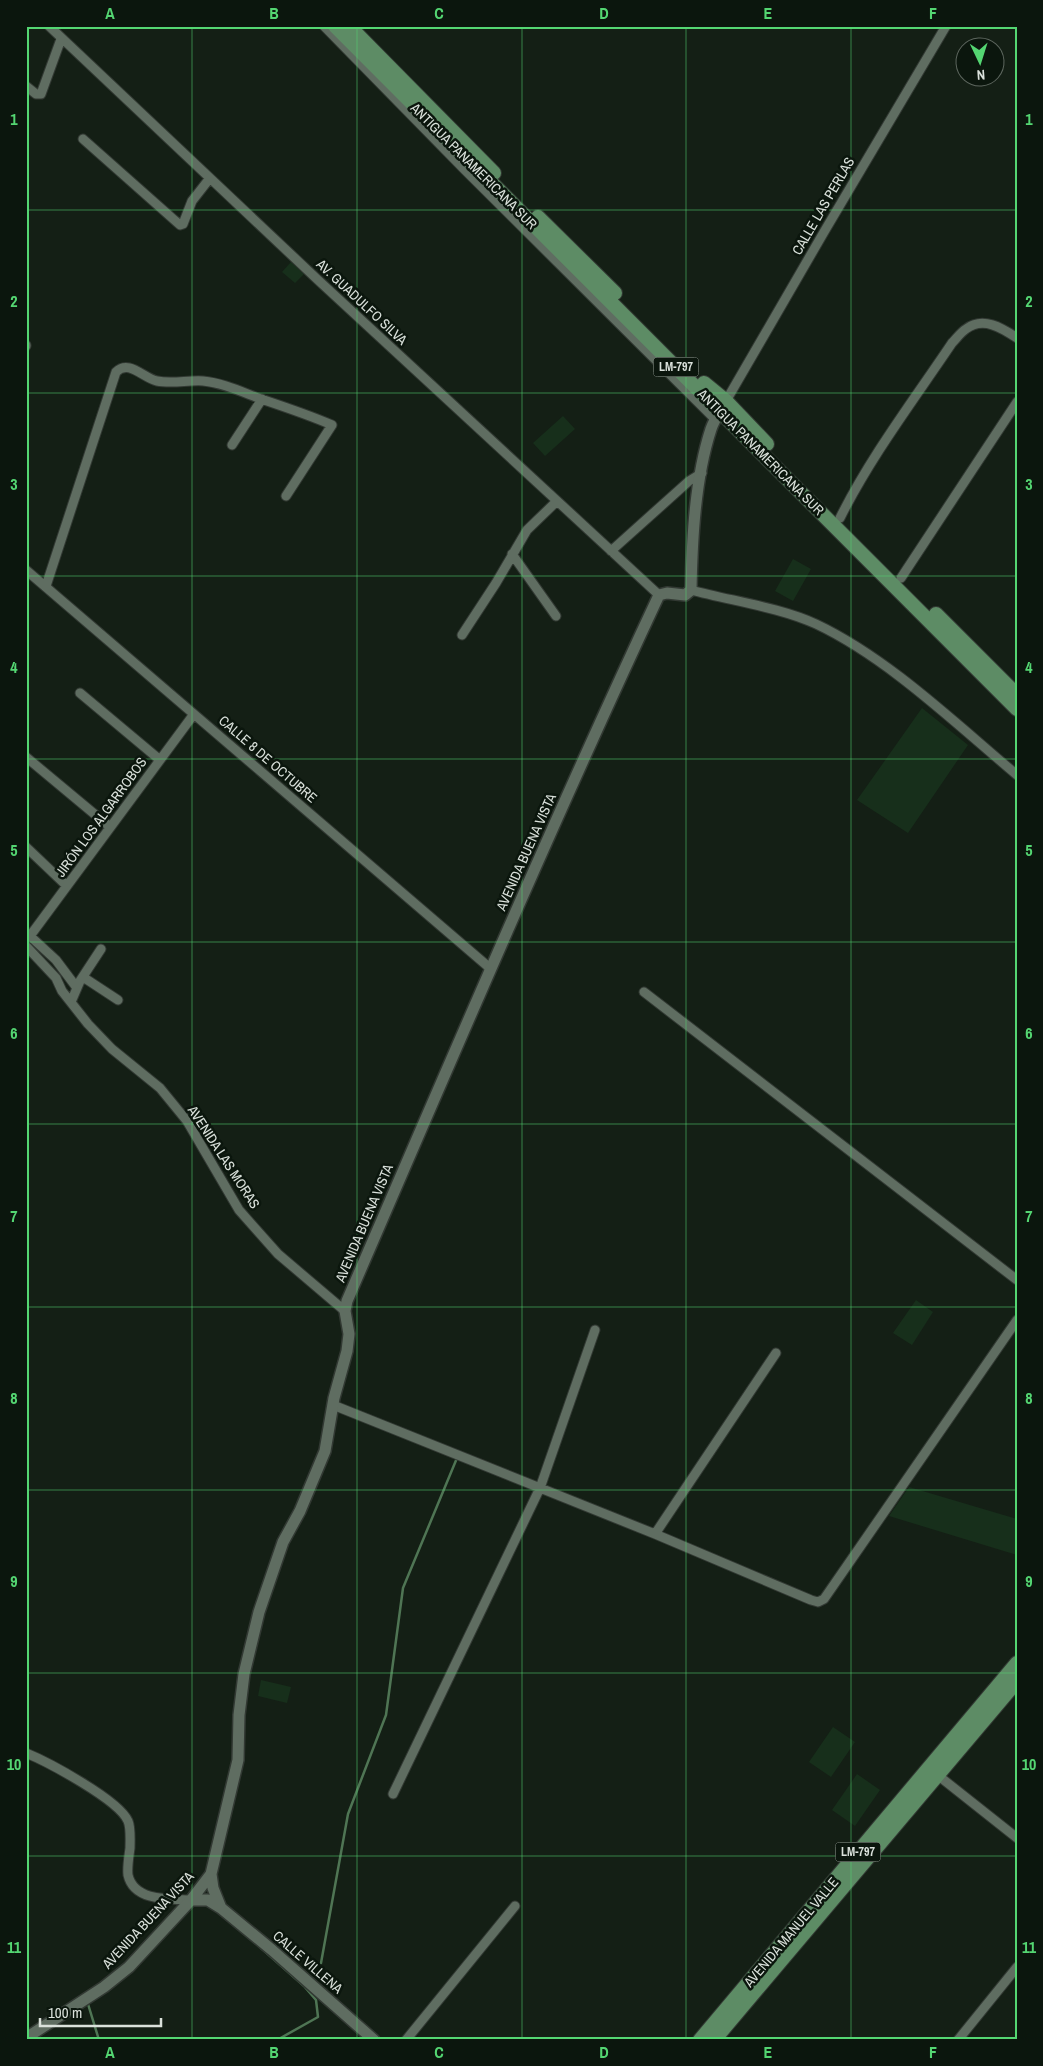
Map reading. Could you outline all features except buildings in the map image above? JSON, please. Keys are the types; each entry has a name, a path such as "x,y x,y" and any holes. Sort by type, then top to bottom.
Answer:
{"main road":[{"name":"ANTIGUA PANAMERICANA SUR","path":"335,26 585,270"},
{"name":"ANTIGUA PANAMERICANA SUR","path":"349,26 721,410 1017,710"},
{"name":"ANTIGUA PANAMERICANA SUR","path":"721,410 840,518 1017,695"},
{"name":"AVENIDA MANUEL VALLE","path":"700,2040 719,2034 933,1772 1017,1663"},
{"name":"AVENIDA MANUEL VALLE","path":"933,1772 1017,1681"}],"street":[{"name":"AV. GUADULFO SILVA","path":"49,26 659,595"},
{"path":"324,26 465,170 721,410 711,428 702,473 692,545 691,590 685,595 667,593 659,595"},
{"name":"CALLE LAS PERLAS","path":"721,410 946,26"},
{"path":"26,86 36,94 41,94 61,39"},
{"path":"83,139 180,225 183,224 192,201 210,178"},
{"path":"840,518 857,484 879,449 952,343 966,328 988,323 1017,338"},
{"path":"46,586 116,372 120,368 125,367 156,381 203,381 226,386 299,411 332,425 286,496"},
{"path":"232,445 262,399"},
{"path":"901,578 1017,402"},
{"path":"611,551 689,481 702,473"},
{"path":"462,636 492,591 527,530 557,501"},
{"path":"512,554 556,616"},
{"name":"CALLE 8 DE OCTUBRE","path":"26,570 491,969"},
{"path":"691,590 789,614 816,625 881,662 1017,775"},
{"name":"AVENIDA BUENA VISTA","path":"26,2038 104,1987 129,1968 191,1900 211,1874 238,1760 239,1714 244,1674 259,1612 283,1542 300,1511 322,1458 347,1351 349,1334 346,1311 347,1301 621,674 659,595"},
{"path":"80,693 160,760"},
{"name":"JIRÓN LOS ALGARROBOS","path":"77,988 56,960 30,936 194,714"},
{"path":"26,757 110,827"},
{"path":"26,847 67,886"},
{"name":"AVENIDA LAS MORAS","path":"26,946 56,978 88,1024 112,1048 160,1088 187,1121 239,1210 278,1254 346,1311"},
{"path":"71,1002 83,977 101,949"},
{"path":"83,977 118,1000"},
{"path":"644,992 1017,1280"},
{"path":"333,1405 655,1534 802,1597 821,1601 1017,1320"},
{"path":"394,1794 540,1488 595,1330"},
{"path":"655,1534 776,1353"},
{"path":"26,1753 83,1783 119,1810 128,1821 130,1840 128,1875 134,1887 152,1897 208,1900 221,1908"},
{"path":"933,1772 1017,1838"},
{"path":"211,1874 221,1908"},
{"path":"406,2040 515,1906"},
{"name":"CALLE VILLENA","path":"221,1908 272,1950 374,2040"},
{"path":"958,2040 1017,1967"}],"green space":[{"path":"291,262 304,274 295,283 282,272"},
{"path":"563,416 575,429 545,456 533,443"},
{"path":"793,559 811,569 793,601 775,591"},
{"path":"922,708 968,745 908,833 857,800"},
{"path":"916,1300 933,1312 912,1345 893,1333"},
{"path":"909,1487 1017,1519 1017,1555 889,1516"},
{"path":"261,1680 291,1687 287,1703 258,1696"},
{"path":"833,1727 855,1742 831,1777 809,1762"},
{"path":"857,1774 880,1790 855,1826 832,1810"}],"waterway":[{"path":"321,1963 348,1814 386,1715 403,1588 457,1458"},
{"path":"261,1948 304,1986 316,2000 318,2017 277,2040"},
{"path":"88,2004 99,2040"}]}
